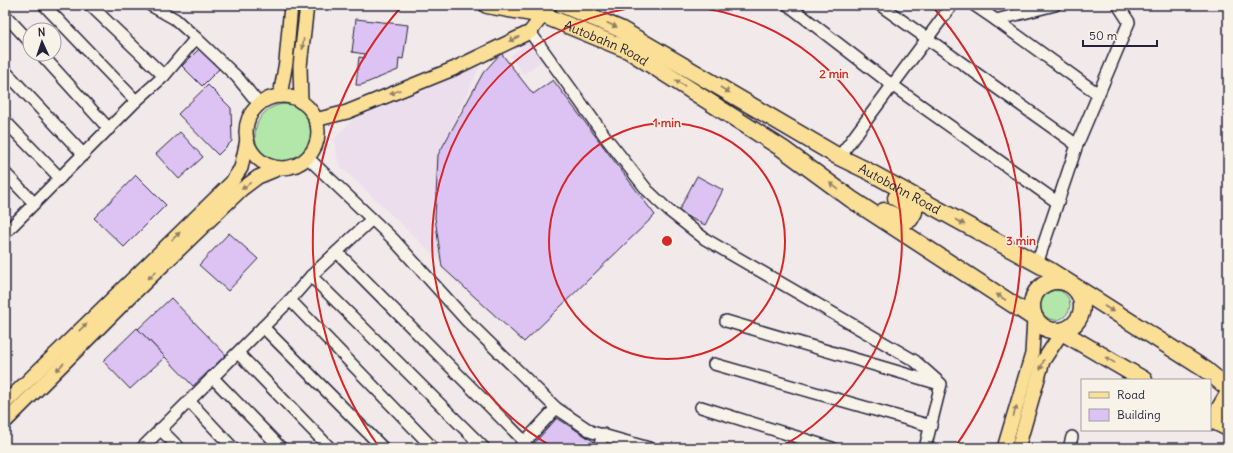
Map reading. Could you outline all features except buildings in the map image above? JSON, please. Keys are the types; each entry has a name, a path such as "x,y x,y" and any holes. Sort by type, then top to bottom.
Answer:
{"highway":[{"name":"Autobahn Road","path":"487,5 543,15 628,50 783,149 851,198 1034,318"},
{"name":"Autobahn Road","path":"563,5 620,28 839,157 866,170 1037,264 1206,370 1228,388"},
{"path":"851,198 873,205 901,219 910,219 914,212 912,206 881,190 866,170"},
{"path":"1062,332 1072,326 1082,313 1081,297 1071,284 1055,280 1039,287 1032,302 1034,318 1044,328 1062,332 1142,379"},
{"path":"1228,394 1211,420 1228,428"}],"main road":[{"path":"280,96 286,62 291,5"},
{"path":"301,102 300,66 307,5"},
{"path":"315,120 347,112 453,69 530,32 543,15"},
{"path":"5,422 129,298 242,189 258,177 280,168 290,167 307,158 313,149 316,140 317,129 315,120 309,110 301,102 280,96 273,97 259,104 248,120 246,130 247,140 251,151 259,160 280,168"},
{"path":"5,403 231,183 241,168 247,140"},
{"path":"1004,448 1032,354 1034,318"},
{"path":"1018,448 1043,361 1062,332"}],"street":[{"path":"44,5 136,101"},
{"path":"90,5 164,76"},
{"path":"150,5 175,19 196,38 237,77 259,104"},
{"path":"788,5 892,85 1057,202"},
{"path":"880,5 1077,145"},
{"path":"839,157 952,5"},
{"path":"974,5 1098,94"},
{"path":"996,20 1055,5"},
{"path":"1037,264 1077,145 1129,22 1118,5"},
{"path":"5,15 22,33"},
{"path":"530,32 607,139 647,190 668,210 705,239 915,361 941,384"},
{"path":"6,229 84,155 136,101 164,76 196,38"},
{"path":"48,62 109,129"},
{"path":"5,71 84,155"},
{"path":"5,121 60,178"},
{"path":"307,158 393,239 467,321 556,408 592,432 649,448"},
{"path":"5,174 34,202"},
{"path":"142,448 212,377 238,353 290,300 311,276 372,219"},
{"path":"336,252 522,445 556,408"},
{"path":"311,276 484,448"},
{"path":"290,300 433,448"},
{"path":"726,321 941,384"},
{"path":"262,328 383,448"},
{"path":"238,353 330,448"},
{"path":"714,364 931,426"},
{"path":"212,377 281,448"},
{"path":"925,448 941,384"},
{"path":"189,402 233,448"},
{"path":"701,407 832,448"},
{"path":"160,429 179,448"},
{"path":"599,448 603,434"}],"shaded area":[{"path":"530,41 544,59 524,74 510,56"},
{"path":"482,62 438,155 435,218 440,261 339,165 334,139 353,120"}],"green space":[{"path":"286,104 298,106 308,113 315,123 317,135 315,147 308,157 298,164 286,166 274,164 264,157 257,147 255,135 257,123 264,113 274,106"},
{"path":"1055,290 1066,294 1070,305 1066,316 1055,320 1044,316 1040,305 1044,294"}]}
